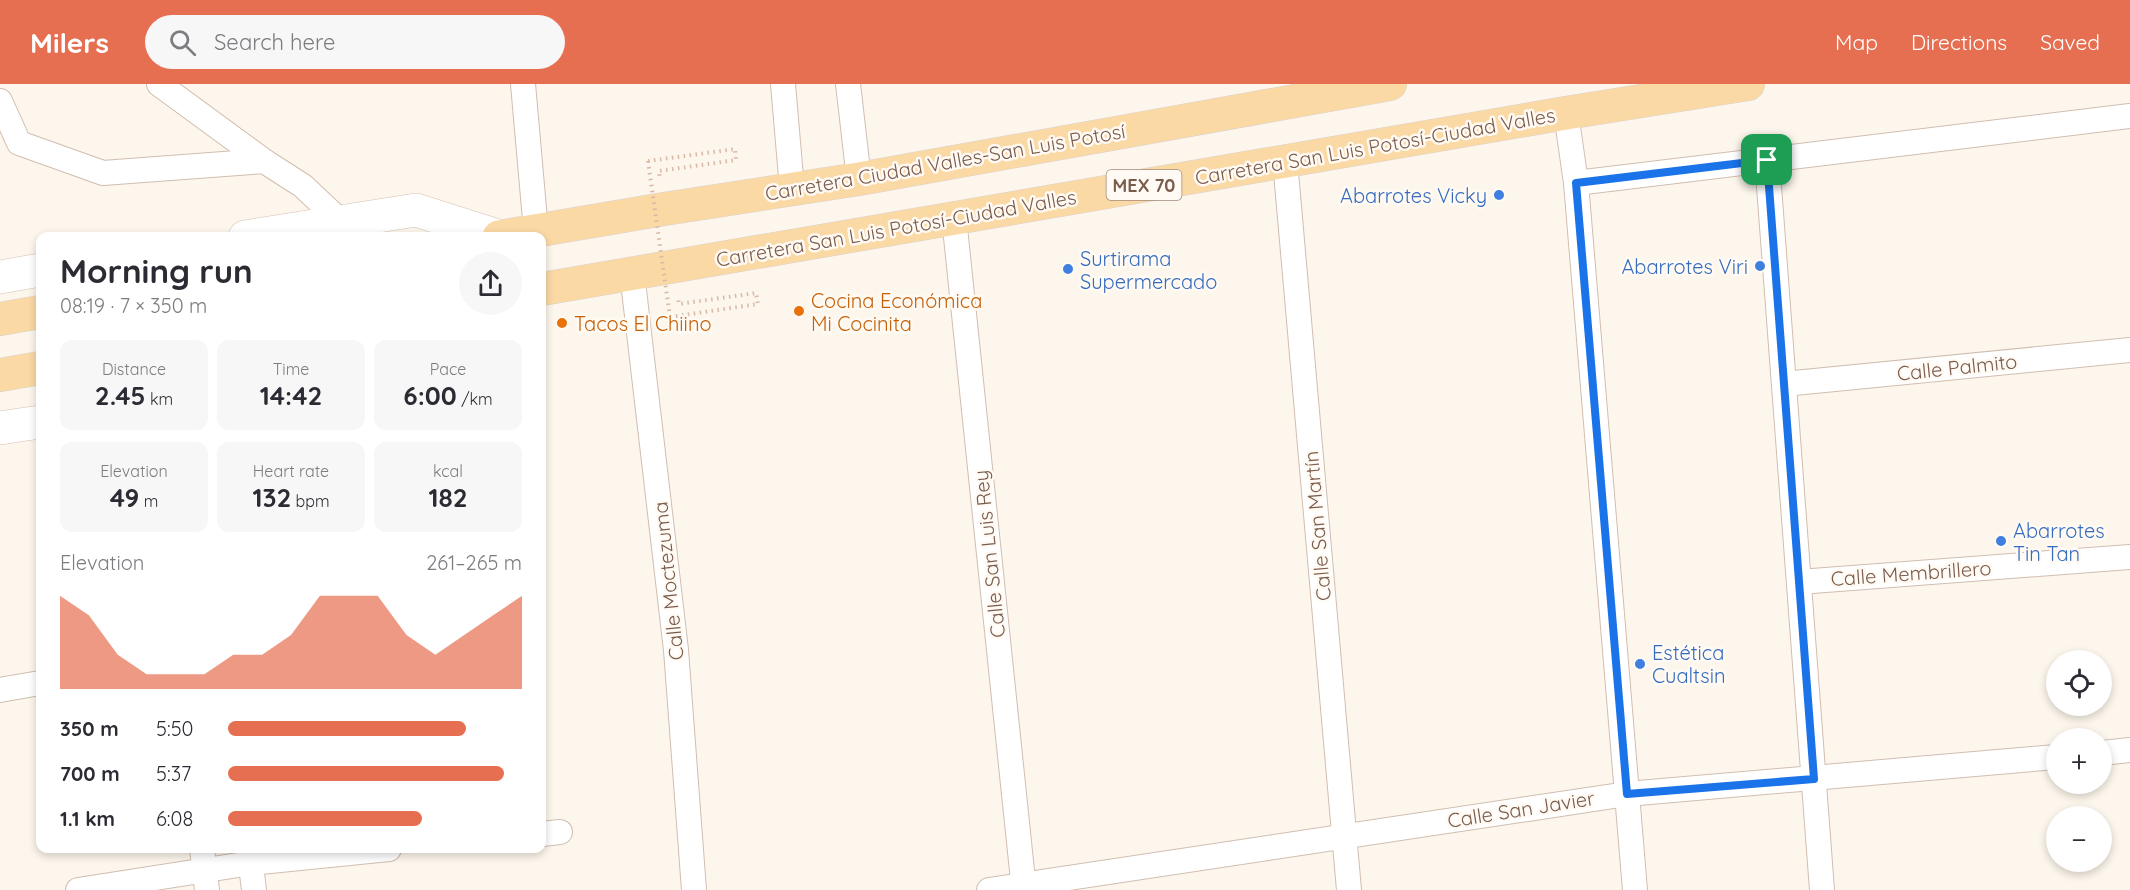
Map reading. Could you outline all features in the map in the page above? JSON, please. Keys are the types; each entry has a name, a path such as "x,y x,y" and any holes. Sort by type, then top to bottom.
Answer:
{"main road":[{"name":"Carretera Ciudad Valles-San Luis Potosí","path":"530,232 859,179 1390,84"},
{"name":"Carretera San Luis Potosí-Ciudad Valles","path":"546,288 1566,113 1748,84"},
{"path":"0,319 36,313"},
{"path":"0,375 36,369"}],"street":[{"path":"159,84 264,161 303,186 341,222"},
{"path":"523,84 536,231"},
{"path":"783,84 792,189"},
{"path":"848,84 859,179"},
{"path":"0,101 19,143 103,173 264,161"},
{"path":"1566,113 1576,183 1635,890"},
{"path":"1576,183 2130,116"},
{"path":"1767,160 1822,890"},
{"name":"Calle San Martín","path":"1285,161 1349,890"},
{"path":"277,232 416,210 484,232"},
{"name":"Calle San Luis Rey","path":"954,218 1024,887"},
{"path":"0,277 36,271"},
{"name":"Calle Moctezuma","path":"632,273 676,650 694,890"},
{"name":"Calle Palmito","path":"1784,384 2130,350"},
{"path":"0,428 36,423"},
{"name":"Calle Membrillero","path":"1799,582 2130,557"},
{"path":"0,690 36,684"},
{"path":"2112,752 2130,750"},
{"name":"Calle San Javier","path":"988,890 1024,887 1627,794 2046,758"},
{"path":"78,890 205,870 250,856 310,853"},
{"path":"250,856 254,890"}],"path":[{"path":"648,161 670,317"}],"place":[{"name":"Abarrotes Vicky","path":"1499,195"},
{"name":"Abarrotes Viri","path":"1760,266"},
{"name":"Surtirama Supermercado","path":"1068,269"},
{"name":"Cocina Económica Mi Cocinita","path":"799,311"},
{"name":"Tacos El Chiino","path":"562,323"},
{"name":"Abarrotes Tin Tan","path":"2001,541"},
{"name":"Estética Cualtsin","path":"1640,664"}],"route":[{"path":"1767,160 1814,779 1627,794 1576,183 1767,160"}]}
